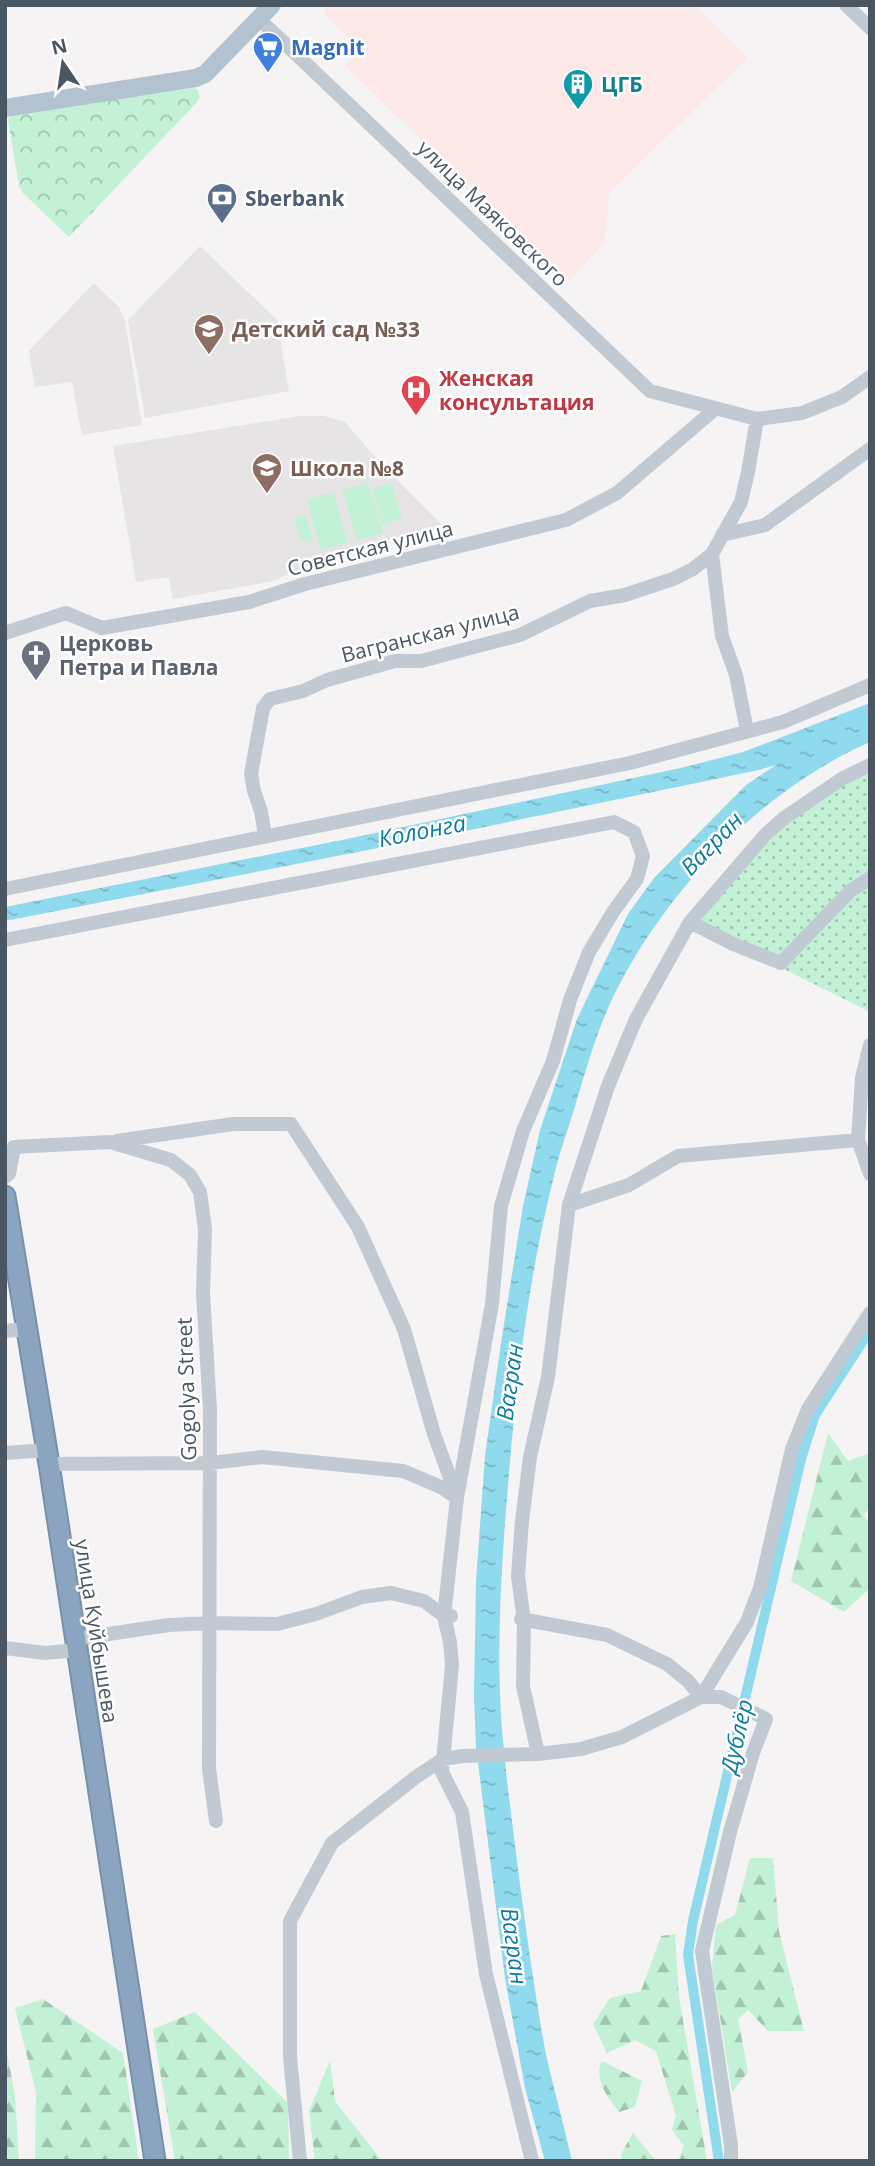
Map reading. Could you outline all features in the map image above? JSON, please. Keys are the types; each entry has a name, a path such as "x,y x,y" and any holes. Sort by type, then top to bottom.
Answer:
{"highway":[{"name":"улица Куйбышева","path":"5,1196 48,1457 155,2161"}],"main road":[{"path":"5,108 195,78 205,74 272,5"}],"street":[{"path":"846,5 870,28"},
{"name":"улица Маяковского","path":"258,18 650,391 757,419"},
{"path":"747,731 736,675 722,636 712,554 740,502 757,419 802,413 842,397 870,377"},
{"name":"Советская улица","path":"5,633 66,613 102,628 249,602 305,584 566,520 617,493 715,409"},
{"path":"722,535 765,525 870,449"},
{"name":"Вагранская улица","path":"265,836 251,774 263,708 270,699 395,661 421,661 520,635 590,601 625,595 673,579 693,569 712,554"},
{"path":"5,890 630,763 783,722 870,685"},
{"path":"538,1754 523,1686 522,1620 517,1576 522,1521 530,1457 548,1377 569,1205 608,1086 636,1019 690,922 765,835 784,818 843,778 870,765"},
{"path":"5,940 614,822 634,831 643,856 638,879 613,912 589,952 570,1000 553,1061 523,1131 501,1206 492,1304 457,1498 448,1616 452,1665 442,1772 462,1811 486,1974 532,2161"},
{"path":"690,922 733,944 781,963 850,891 870,878"},
{"path":"870,1045 862,1078 858,1140 870,1174"},
{"path":"110,1142 233,1124 291,1125 358,1227 404,1329 434,1434 457,1498"},
{"path":"569,1205 629,1185 678,1156 858,1140"},
{"name":"Gogolya Street","path":"5,1177 9,1174 14,1147 110,1142 171,1160 190,1175 200,1192 205,1229 203,1293 210,1410 209,1769 216,1821"},
{"path":"701,1697 747,1622 760,1588 792,1449 808,1409 870,1313"},
{"path":"5,1331 27,1329"},
{"path":"5,1453 209,1463 262,1457 403,1471 441,1487 457,1498"},
{"path":"5,1648 44,1653 169,1625 277,1625 316,1615 362,1597 391,1593 424,1601 448,1616"},
{"path":"522,1620 607,1635 667,1664 688,1681 701,1697"},
{"path":"300,2161 290,2057 290,1920 332,1843 443,1759 581,1749 622,1737 701,1697 721,1698 766,1719 730,1832 702,1951 731,2145 731,2161"}],"shaded area":[{"path":"324,5 695,5 747,58 609,193 605,242 568,282 345,66 358,53 326,15"},
{"name":"Детский сад №33","path":"200,246 277,320 289,391 145,418 128,320"},
{"path":"94,283 119,307 125,321 142,425 82,435 72,382 35,387 29,351"},
{"name":"Школа №8","path":"300,416 324,416 345,422 382,465 442,525 308,565 274,581 173,599 169,577 136,582 113,446"}],"green space":[{"path":"194,88 200,97 197,102 69,237 23,193 19,186 8,120 11,114"},
{"path":"368,482 383,533 357,540 342,490"},
{"path":"392,483 402,519 382,525 372,489"},
{"path":"333,492 348,543 321,550 307,500"},
{"path":"306,515 313,539 301,542 294,518"},
{"path":"870,769 870,1012 693,924 760,849 806,807"},
{"path":"828,1433 848,1461 870,1453 870,1506 864,1515 870,1526 870,1588 844,1612 791,1581"},
{"path":"750,1858 773,1858 779,1931 804,2031 768,2031 748,2010 738,2019 748,2072 732,2092 712,1967 716,1925 735,1915"},
{"path":"675,1934 679,1997 707,2161 678,2161 684,2146 672,2130 676,2116 656,2051 635,2040 607,2053 593,2024 610,1998 641,1991 661,1936"},
{"path":"43,1999 123,2053 139,2161 35,2161 36,2092 15,2008"},
{"path":"195,2012 288,2103 289,2161 175,2161 153,2029"},
{"path":"5,2041 15,2096 19,2161 5,2161"},
{"path":"330,2060 335,2101 382,2161 315,2161 309,2111"},
{"path":"602,2061 642,2081 635,2107 619,2112 610,2100 599,2075"},
{"path":"633,2133 656,2161 622,2161 621,2154"}],"water":[{"path":"870,703 870,742 830,762 755,815 690,881 636,956 614,995 596,1038 560,1154 545,1213 527,1314 514,1416 503,1555 499,1660 505,1767 531,1966 546,2055 572,2161 545,2161 525,2088 505,1978 476,1747 474,1697 476,1581 485,1456 523,1206 540,1130 577,1019 628,914 654,878 746,785 776,765 465,831 5,921 5,907 342,840 685,767 743,752"}],"waterway":[{"name":"Дублёр","path":"719,2161 688,1955 693,1921 801,1459 815,1415 870,1330"}],"place":[{"name":"Magnit","path":"268,74"},
{"name":"ЦГБ","path":"578,111"},
{"name":"Sberbank","path":"222,225"},
{"name":"Детский сад №33","path":"209,356"},
{"name":"Женская консультация","path":"416,417"},
{"name":"Школа №8","path":"267,495"},
{"name":"Церковь Петра и Павла","path":"36,682"}],"water label":[{"name":"Колонга","path":"422,830"},
{"name":"Вагран","path":"711,843"},
{"name":"Вагран","path":"509,1382"},
{"name":"Вагран","path":"515,1946"}]}
